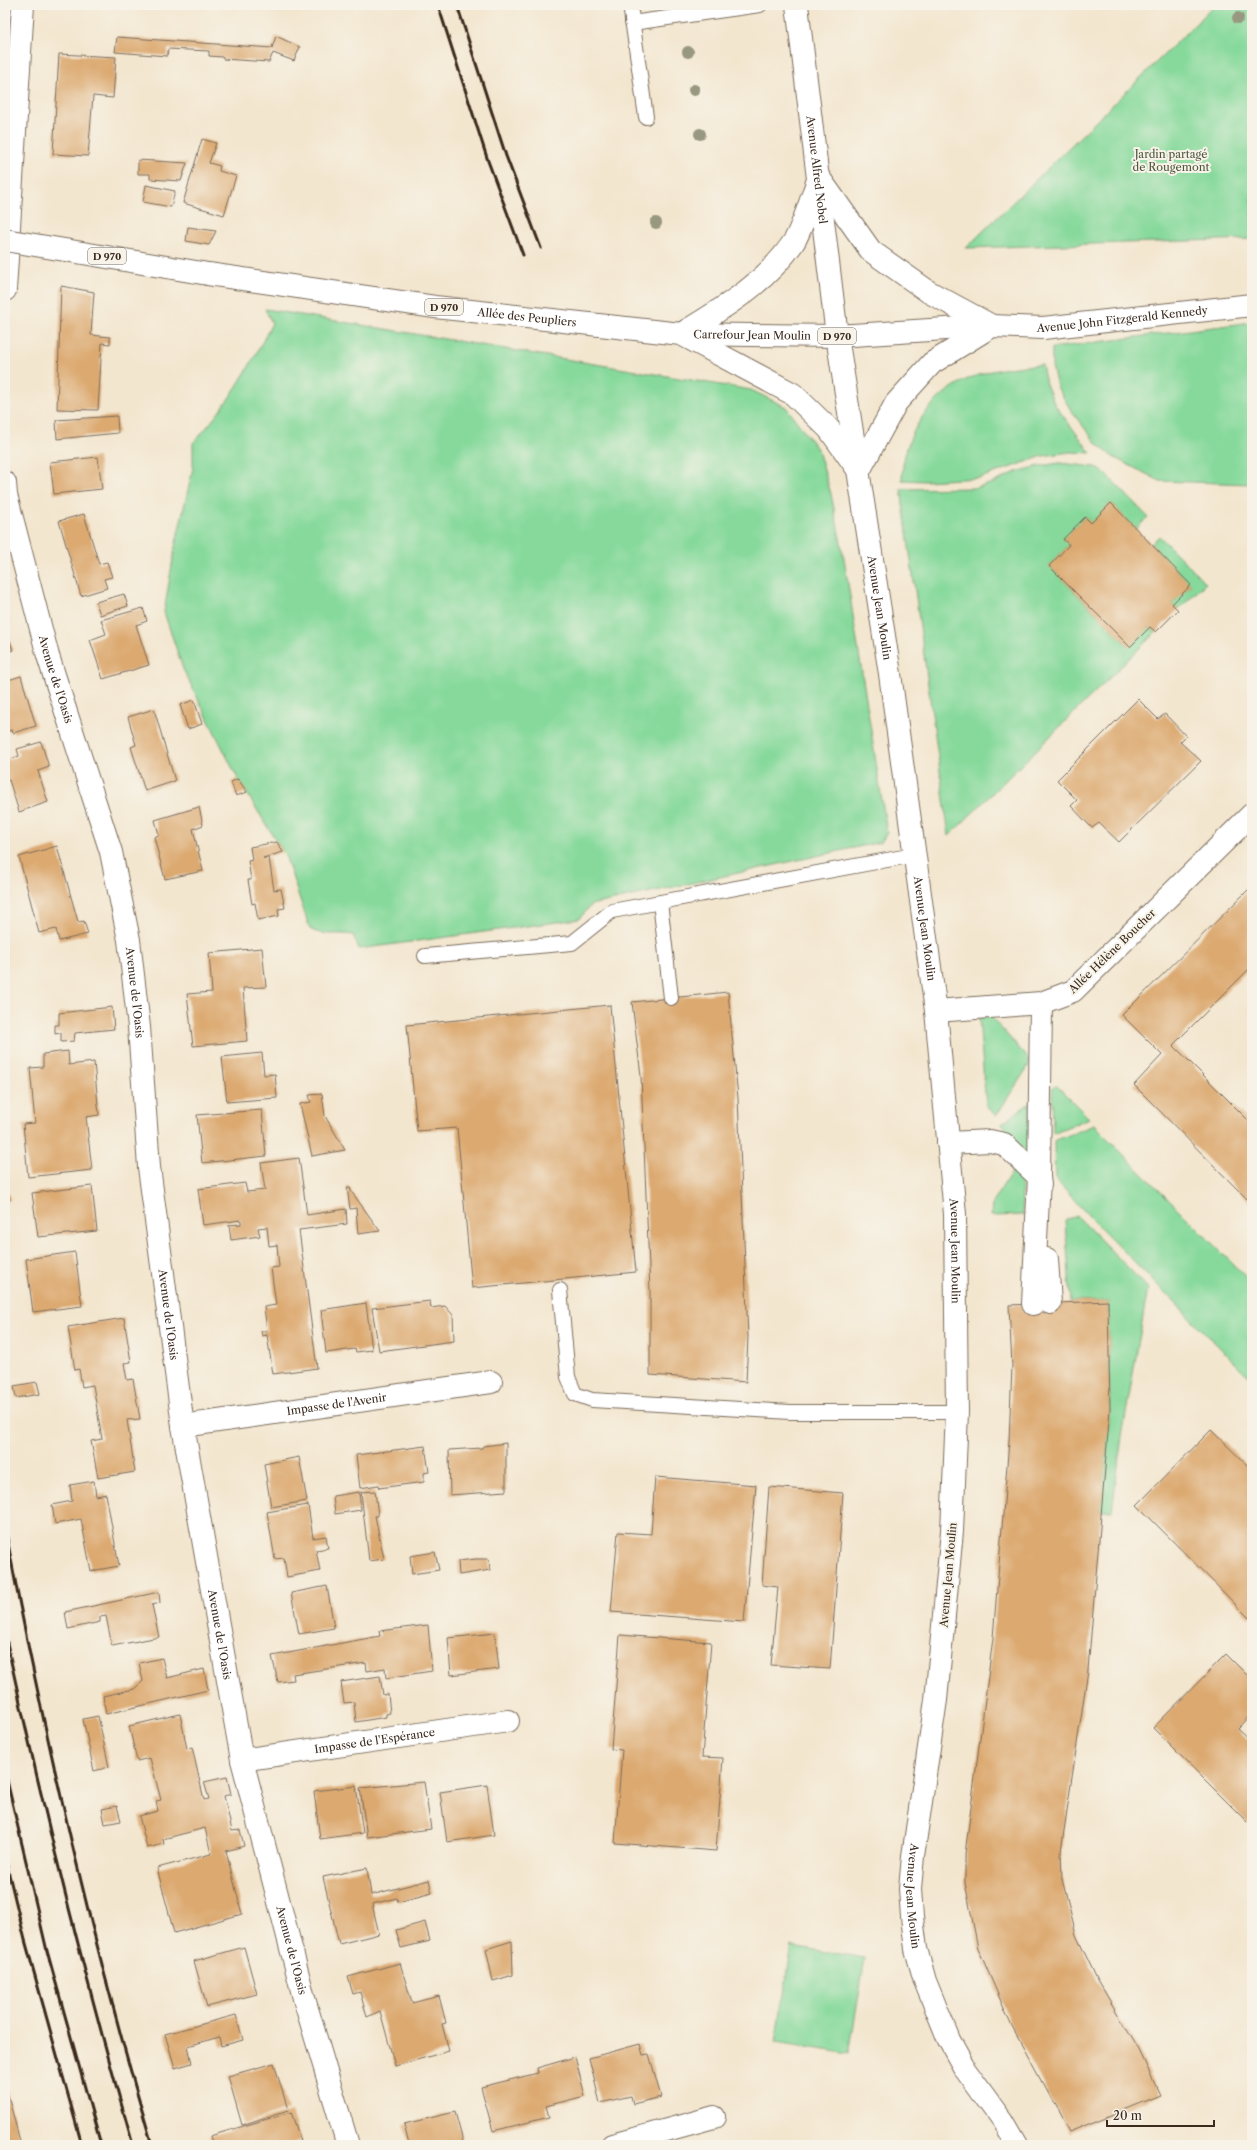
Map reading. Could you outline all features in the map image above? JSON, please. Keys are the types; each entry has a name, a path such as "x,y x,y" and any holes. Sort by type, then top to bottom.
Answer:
{"street":[{"path":"5,290 23,5"},
{"name":"Avenue Alfred Nobel","path":"797,5 819,177 837,336"},
{"path":"681,334 793,394 829,429 859,471 896,403 932,363 992,326 929,292 871,251 819,177"},
{"path":"681,334 731,303 763,277 794,242 819,177"},
{"name":"Allée des Peupliers","path":"5,240 208,274 435,306 681,334"},
{"name":"Avenue John Fitzgerald Kennedy","path":"992,326 1043,328 1252,305"},
{"name":"Carrefour Jean Moulin","path":"681,334 837,336 992,326"},
{"name":"Avenue Jean Moulin","path":"837,336 890,674 936,1011 955,1214 957,1412 952,1531 936,1700 913,1856 910,1889 912,1917 916,1949 925,1981 946,2034 965,2069 1003,2121 1017,2145"},
{"name":"Avenue de l'Oasis","path":"5,483 6,495 48,656 111,852 129,940 139,1027 149,1167 183,1426 242,1760 305,2002 348,2145"},
{"name":"Allée Hélène Boucher","path":"936,1011 1041,1003 1073,991 1252,814"},
{"path":"1041,1003 1039,1177 1042,1303"},
{"path":"948,1143 990,1141 1004,1144 1039,1177"},
{"name":"Impasse de l'Avenir","path":"183,1426 491,1382"},
{"name":"Impasse de l'Espérance","path":"242,1760 508,1721"},
{"path":"612,2145 714,2117"}],"lane":[{"path":"630,5 646,117"},
{"path":"632,23 760,5"},
{"path":"425,956 572,943 612,911 914,855"},
{"path":"660,902 671,998"},
{"path":"560,1290 568,1377 575,1394 592,1400 790,1412 957,1412"}],"green space":[{"name":"Jardin partagé de Rougemont","path":"1215,5 1252,5 1252,239 966,248"},
{"path":"265,309 751,390 786,407 818,450 831,494 844,558 887,833 881,842 591,905 579,919 359,949 353,935 325,934 310,929 285,855 238,779 183,669 164,612 175,547 193,468 193,443 227,401 255,355 272,323"},
{"path":"1252,322 1252,484 1160,481 1113,457 1097,444 1072,412 1057,387 1052,366 1052,348"},
{"path":"1042,365 1046,384 1055,405 1091,453 1070,452 1043,456 980,478 925,481 902,480 903,463 914,431 923,416 947,391 978,375 1010,368"},
{"path":"1060,463 1095,467 1105,473 1148,517 1136,529 1111,503 1091,523 1085,517 1063,539 1069,545 1049,566 1129,647 1150,627 1156,632 949,836 901,489 975,488 993,483 1016,472"},
{"path":"1159,536 1206,583 1178,610 1172,604 1191,585 1151,544"},
{"path":"990,1016 1029,1059 1029,1065 996,1116 986,1106 979,1018"},
{"path":"1056,1085 1089,1118 1053,1133 1052,1088"},
{"path":"1030,1103 1030,1159 1002,1123"},
{"path":"1094,1125 1252,1283 1252,1380 1087,1214 1055,1179 1054,1141"},
{"path":"1013,1170 1021,1178 1023,1215 991,1216 992,1203"},
{"path":"1077,1216 1148,1288 1122,1436 1112,1511 1101,1511 1110,1409 1108,1301 1071,1302 1065,1220"},
{"path":"792,1946 865,1958 849,2054 776,2042"}],"building":[{"path":"276,36 300,47 294,61 273,53 269,62 223,59 222,57 209,56 209,51 168,49 167,56 115,52 117,37 272,48"},
{"path":"59,54 116,57 113,98 93,96 88,156 53,154"},
{"path":"202,139 216,143 209,163 220,166 219,171 236,176 224,215 183,203"},
{"path":"138,160 187,163 181,181 150,179 150,174 138,174"},
{"path":"146,185 175,191 171,207 143,202"},
{"path":"188,227 216,231 209,245 186,241"},
{"path":"61,286 94,292 91,335 110,337 110,344 102,343 98,410 57,409"},
{"path":"117,416 118,433 57,439 56,420"},
{"path":"98,457 102,489 54,494 50,462"},
{"path":"1111,503 1191,585 1172,604 1178,610 1156,632 1150,627 1130,647 1049,566 1069,545 1063,539 1085,517 1091,523"},
{"path":"84,514 99,564 107,562 112,577 104,579 107,588 81,596 59,521"},
{"path":"124,594 128,606 100,615 96,602"},
{"path":"143,608 147,621 136,625 149,665 103,679 90,640 106,634 101,620"},
{"path":"5,626 13,650 5,653"},
{"path":"21,676 36,726 13,733 12,730 5,732 5,681"},
{"path":"1138,699 1158,719 1165,714 1186,736 1180,742 1201,761 1119,842 1099,823 1092,828 1071,806 1077,800 1057,780"},
{"path":"194,700 202,724 188,729 180,705"},
{"path":"154,709 175,781 145,791 131,747 136,745 128,717"},
{"path":"41,742 49,767 38,771 48,802 19,812 9,780 5,781 5,761 19,756 17,749"},
{"path":"238,779 247,792 236,796 231,782"},
{"path":"199,807 203,825 193,829 203,871 165,879 154,837 159,835 155,820"},
{"path":"277,842 283,852 263,858 269,858 274,890 281,889 285,908 278,909 279,916 258,920 255,903 252,904 248,880 251,880 248,861 252,860 250,847"},
{"path":"57,846 78,922 84,921 88,934 59,941 56,929 39,933 19,857"},
{"path":"1252,886 1252,966 1173,1045 1252,1124 1252,1204 1134,1085 1162,1055 1122,1015"},
{"path":"262,948 266,987 243,988 247,1041 193,1046 187,994 212,992 209,953"},
{"path":"728,992 738,1098 748,1337 746,1382 650,1375 650,1291 641,1076 632,1002"},
{"path":"610,1005 636,1272 472,1288 457,1128 417,1131 407,1025"},
{"path":"112,1007 114,1029 75,1033 74,1041 61,1042 61,1033 55,1034 55,1025 59,1025 59,1013"},
{"path":"68,1051 69,1065 94,1062 99,1115 86,1117 92,1170 28,1177 23,1124 35,1123 30,1068 43,1067 43,1054"},
{"path":"262,1053 264,1075 275,1074 277,1098 227,1102 222,1057"},
{"path":"322,1094 325,1116 345,1150 312,1156 300,1104 311,1102 309,1095"},
{"path":"262,1110 266,1156 202,1163 197,1115"},
{"path":"299,1158 307,1215 346,1209 347,1224 299,1230 317,1368 273,1374 267,1335 262,1336 261,1331 267,1331 264,1307 276,1305 271,1268 279,1267 277,1245 269,1246 267,1227 258,1228 260,1236 231,1240 229,1225 241,1224 241,1220 203,1225 198,1189 245,1183 247,1192 265,1190 261,1163"},
{"path":"5,1180 10,1200 5,1201"},
{"path":"92,1186 97,1231 38,1237 32,1193"},
{"path":"347,1187 350,1187 351,1191 380,1231 358,1234 356,1208 350,1209"},
{"path":"75,1252 82,1306 33,1312 26,1259"},
{"path":"430,1301 431,1308 445,1306 453,1315 454,1341 379,1351 372,1308"},
{"path":"1108,1301 1110,1409 1088,1670 1061,1851 1062,1879 1076,1935 1097,1979 1139,2050 1160,2095 1069,2132 1012,2027 978,1948 965,1883 965,1854 993,1638 1009,1441 1012,1366 1009,1305"},
{"path":"366,1303 372,1350 356,1352 355,1349 326,1353 321,1310"},
{"path":"124,1318 131,1362 124,1363 127,1380 133,1379 140,1419 127,1420 135,1472 98,1478 91,1441 102,1439 93,1385 82,1387 79,1369 75,1370 68,1327"},
{"path":"37,1382 40,1394 16,1398 14,1386"},
{"path":"1211,1430 1252,1470 1252,1614 1249,1618 1137,1505"},
{"path":"506,1443 506,1491 450,1495 449,1450 482,1448 483,1446"},
{"path":"425,1446 429,1472 424,1473 424,1482 379,1488 378,1485 360,1488 356,1455"},
{"path":"299,1457 307,1501 271,1507 264,1464"},
{"path":"655,1477 756,1485 744,1622 611,1612 618,1532 651,1534"},
{"path":"94,1481 96,1496 106,1494 119,1566 91,1571 81,1519 55,1524 52,1505 72,1501 70,1485"},
{"path":"769,1487 843,1493 830,1669 771,1665 778,1587 762,1585"},
{"path":"375,1491 378,1516 375,1516 384,1559 369,1561 361,1492"},
{"path":"359,1492 361,1510 335,1514 333,1496"},
{"path":"308,1505 313,1538 326,1536 328,1548 316,1550 320,1571 287,1577 284,1558 275,1559 267,1512"},
{"path":"435,1552 439,1570 412,1574 410,1556"},
{"path":"489,1559 490,1570 459,1575 458,1561"},
{"path":"327,1586 334,1628 299,1634 291,1593"},
{"path":"159,1592 160,1603 152,1605 159,1637 112,1646 106,1616 100,1617 100,1622 68,1629 65,1612"},
{"path":"428,1625 432,1671 386,1678 385,1668 367,1671 366,1663 293,1674 294,1680 278,1682 272,1656 380,1636 379,1631"},
{"path":"495,1633 499,1669 451,1675 448,1638"},
{"path":"620,1635 711,1642 702,1757 723,1758 716,1851 615,1843 622,1750 611,1749"},
{"path":"1226,1654 1252,1680 1252,1713 1237,1729 1252,1743 1252,1827 1153,1728"},
{"path":"162,1658 167,1678 204,1669 208,1690 106,1714 103,1696 134,1689 143,1681 139,1663"},
{"path":"380,1676 383,1695 388,1694 390,1713 386,1714 386,1717 356,1722 354,1702 344,1703 341,1682"},
{"path":"180,1714 187,1749 192,1747 204,1800 209,1799 204,1782 227,1777 231,1794 224,1796 232,1831 240,1830 244,1846 226,1851 242,1914 174,1933 157,1868 211,1854 205,1828 163,1839 164,1844 147,1848 139,1816 158,1811 156,1801 161,1800 150,1758 137,1761 129,1726"},
{"path":"98,1716 109,1767 94,1771 83,1719"},
{"path":"424,1782 431,1829 367,1837 360,1788"},
{"path":"487,1785 494,1835 447,1842 440,1792"},
{"path":"356,1786 363,1833 320,1839 314,1791"},
{"path":"117,1806 121,1821 105,1824 102,1809"},
{"path":"367,1868 371,1895 429,1880 432,1893 398,1902 397,1898 372,1904 379,1934 339,1944 323,1877"},
{"path":"425,1922 430,1941 401,1948 396,1930"},
{"path":"512,1941 513,1975 493,1981 486,1949"},
{"path":"244,1947 257,1994 207,2007 194,1961"},
{"path":"400,1963 412,2003 439,1996 446,2023 442,2024 449,2051 395,2066 380,2011 367,2017 360,1992 353,1994 348,1977"},
{"path":"236,2015 243,2040 221,2046 219,2037 188,2046 192,2063 175,2068 165,2034"},
{"path":"640,2044 643,2055 649,2054 661,2097 633,2104 631,2096 600,2103 589,2058"},
{"path":"575,2057 585,2096 546,2106 549,2117 493,2131 481,2087 538,2073 537,2068"},
{"path":"274,2063 288,2110 242,2125 228,2076"},
{"path":"6,2088 21,2145 5,2145"},
{"path":"291,2112 301,2141 288,2145 213,2145 210,2136"},
{"path":"455,2112 464,2145 409,2145 404,2124"}],"railway":[{"path":"438,5 488,161 523,255"},
{"path":"457,5 506,156 541,248"},
{"path":"5,1528 36,1684 89,1915 152,2145"},
{"path":"5,1634 64,1891 133,2145"},
{"path":"5,1772 47,1951 101,2145"},
{"path":"5,1858 25,1940 82,2145"}]}
